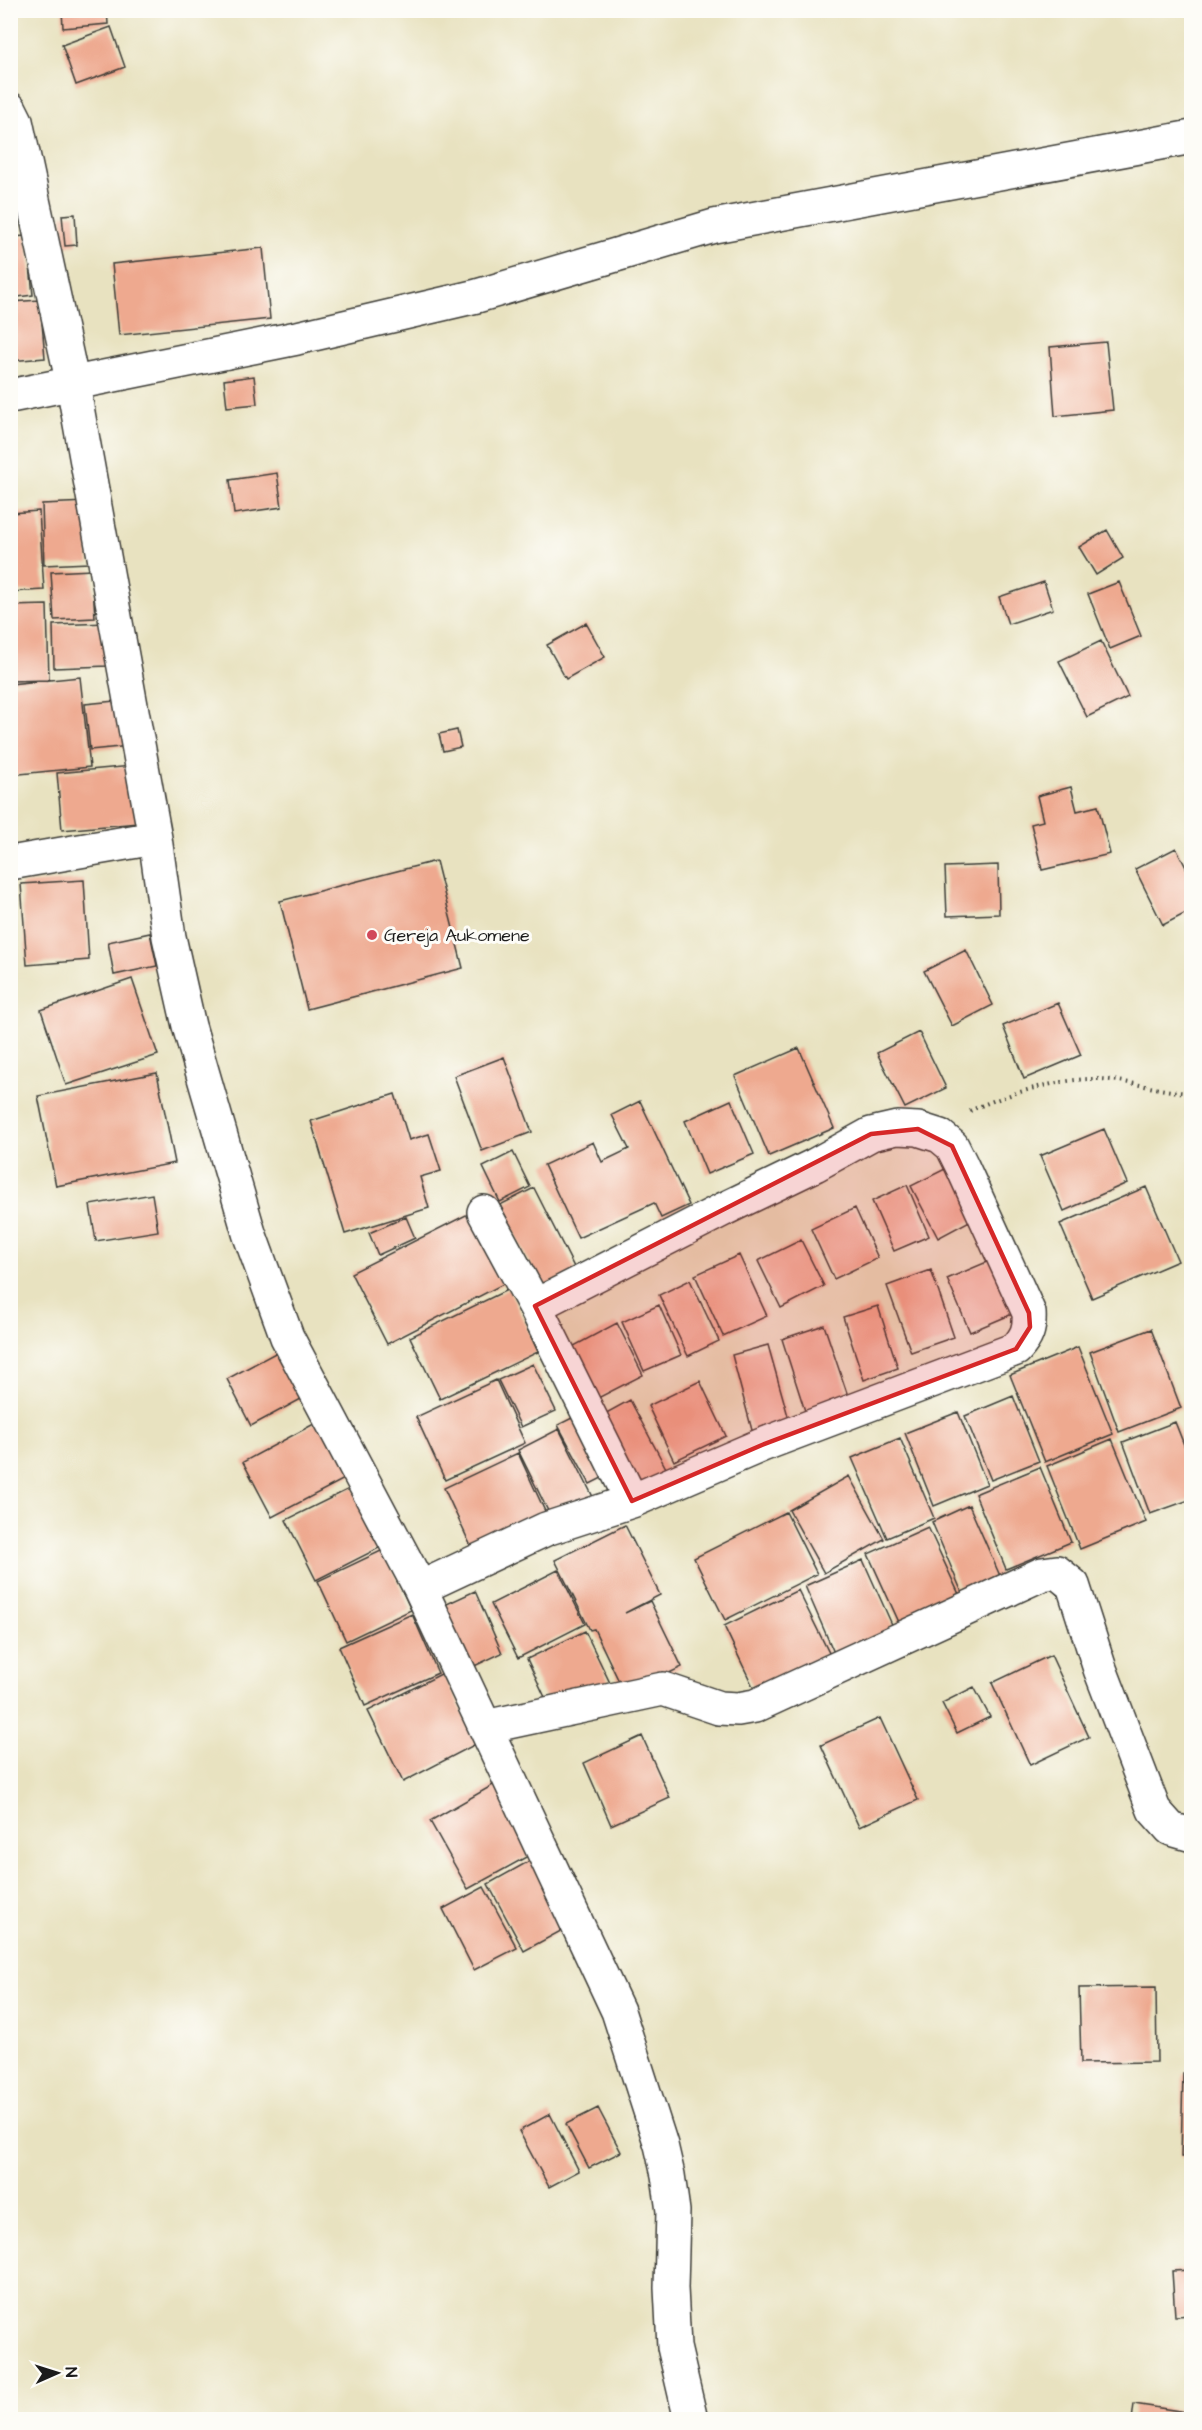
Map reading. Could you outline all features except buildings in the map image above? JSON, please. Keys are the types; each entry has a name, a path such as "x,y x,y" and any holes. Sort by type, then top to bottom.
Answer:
{"street":[{"path":"10,109 16,121 73,385 155,838 169,937 189,1026 249,1233 287,1337 420,1588 618,2010 661,2145 674,2211 671,2288 674,2347 692,2420"},
{"path":"10,396 297,338 477,296 714,226 1191,137"},
{"path":"10,863 155,838"},
{"path":"420,1588 546,1529 632,1501 762,1445 1016,1349 1025,1339 1030,1327 1029,1313 952,1146 940,1136 918,1129 897,1128 871,1134 815,1165 534,1306"},
{"path":"484,1212 632,1501"},
{"path":"485,1727 663,1689 719,1708 755,1706 1042,1574 1057,1572 1073,1585 1100,1669 1154,1810 1171,1829 1191,1835"}],"path":[{"path":"940,1136 956,1119 976,1108 1013,1095 1062,1083 1091,1079 1191,1093"}],"highlighted area":[{"path":"918,1129 952,1146 1029,1313 1030,1327 1016,1349 762,1445 632,1501 535,1306 871,1134"}],"place":[{"name":"Gereja Aukomene","path":"372,935"}]}
